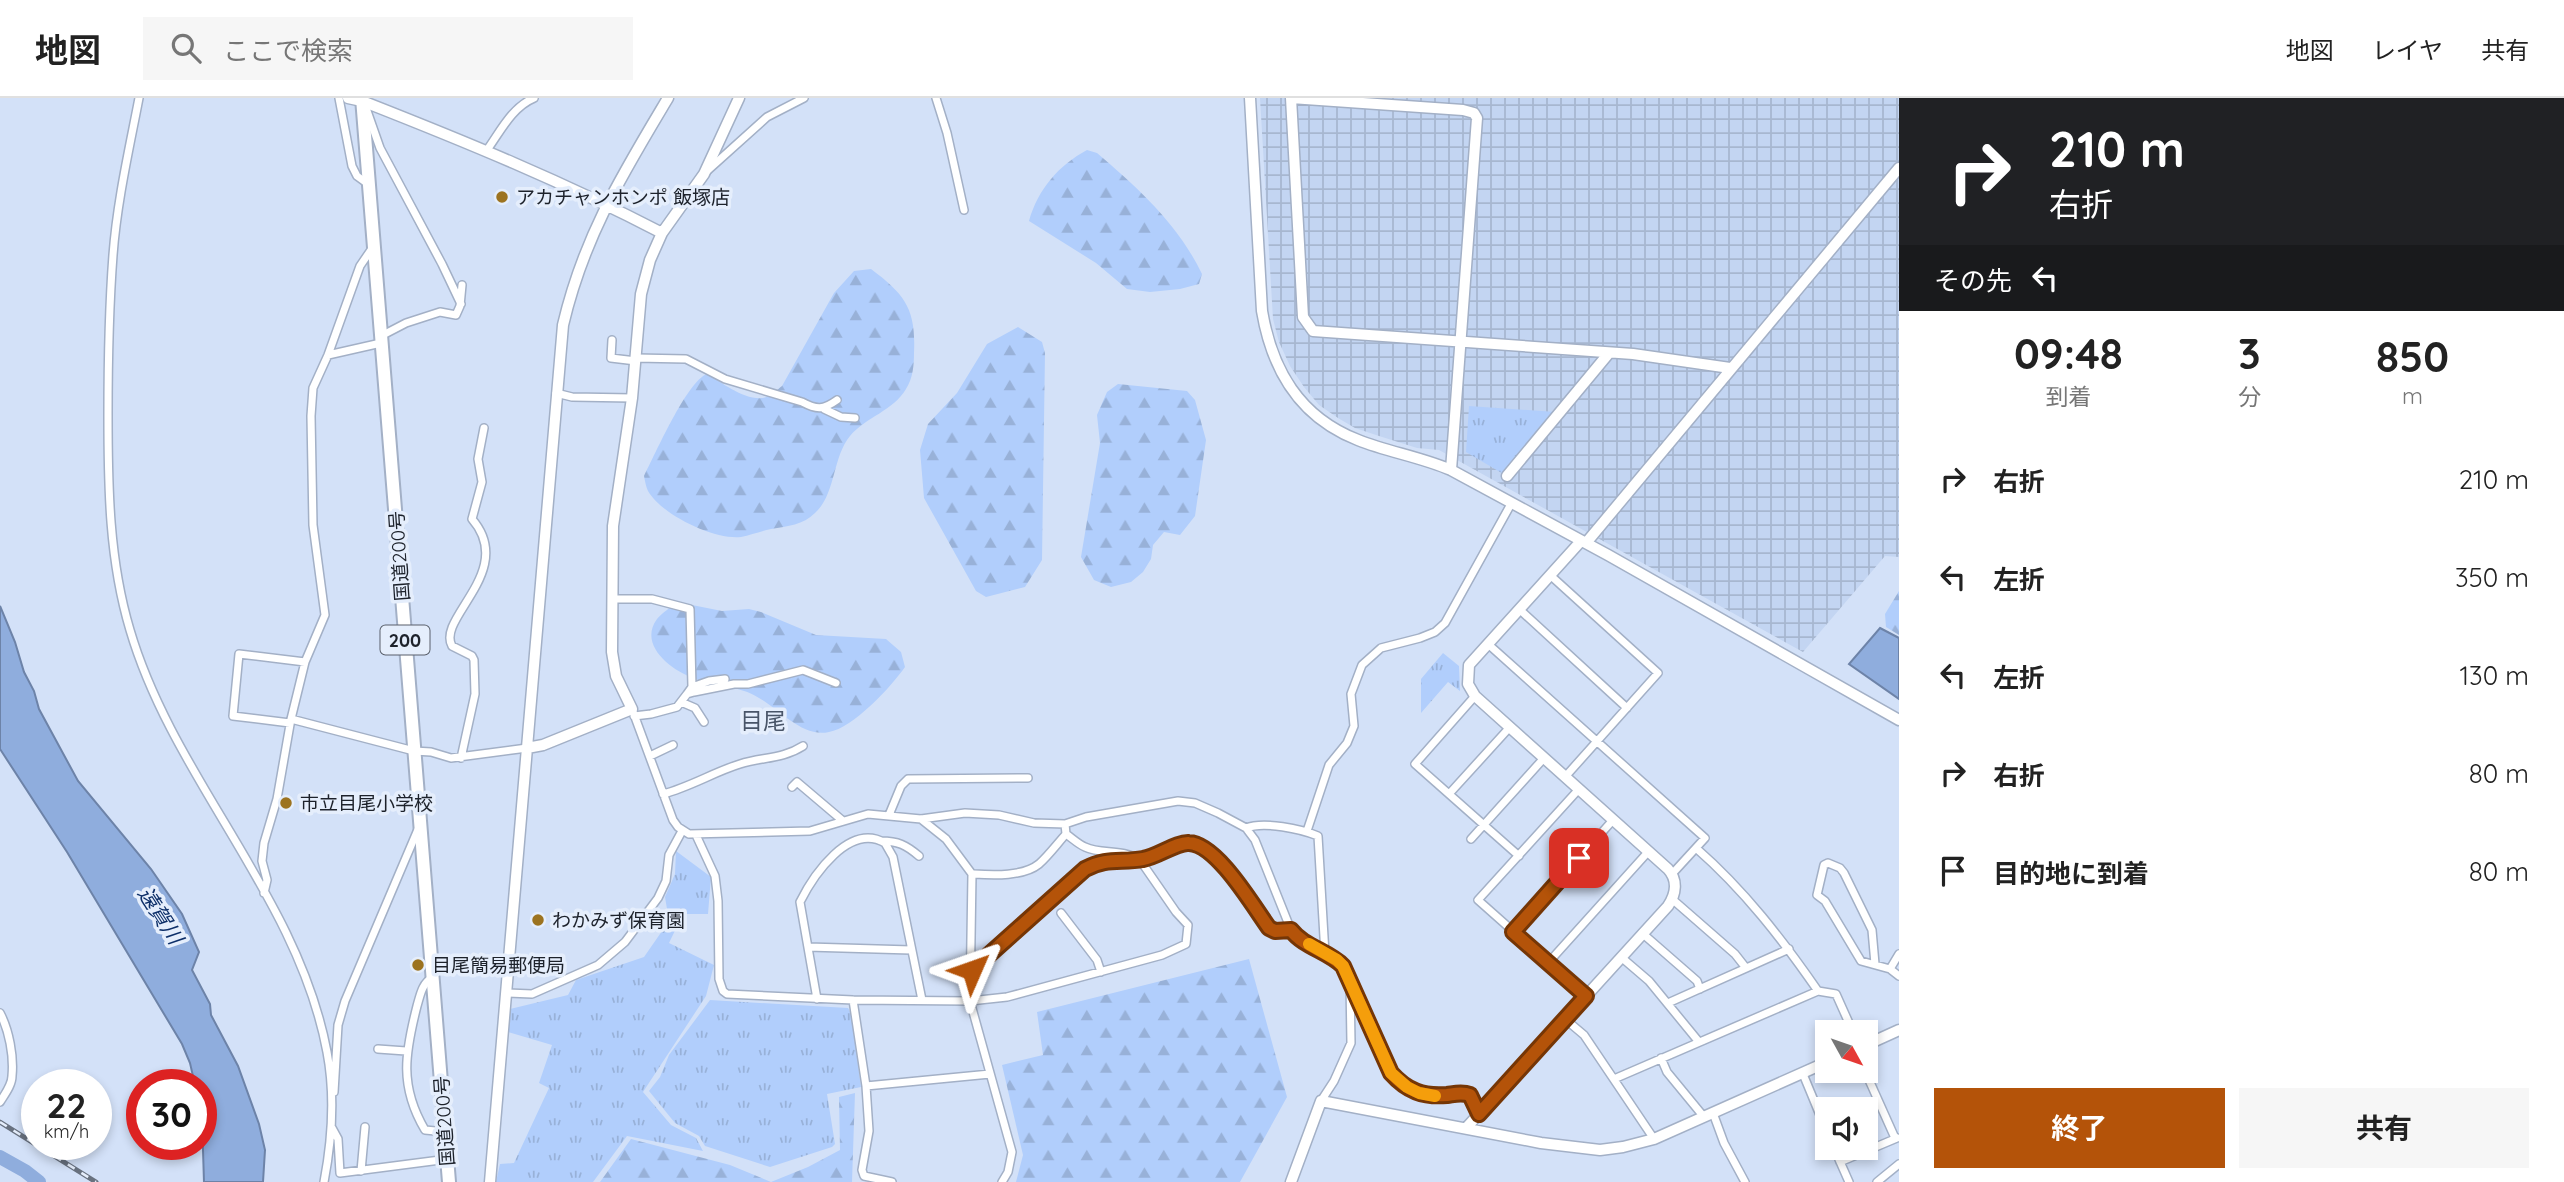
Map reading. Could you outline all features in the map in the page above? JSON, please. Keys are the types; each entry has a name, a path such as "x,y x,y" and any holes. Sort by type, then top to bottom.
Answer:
{"highway":[{"name":"国道200号","path":"362,100 449,1182"}],"street":[{"path":"139,98 122,187 113,254 108,460 110,524 115,559 130,632 158,704 264,893 296,955 314,1001 328,1055 331,1103 331,1127 324,1182"},
{"path":"339,98 352,166 357,176 369,185"},
{"path":"348,98 362,100 487,150 606,204 662,233"},
{"path":"487,150 510,117 534,98"},
{"path":"490,1182 559,349 569,301 587,243 606,204 668,98"},
{"path":"739,98 704,174 662,233 648,268 641,294 632,398 613,527 612,652 616,676 633,713 673,820 682,831 696,835 810,831 868,814 921,819 965,813 999,815 1034,823 1065,824 1086,817 1178,801 1195,803 1246,828 1262,854 1291,930 1297,938 1343,966 1391,1073 1398,1081 1430,1097 1463,1093 1470,1095 1479,1114"},
{"path":"704,174 767,117 804,98"},
{"path":"936,98 964,210"},
{"path":"1250,98 1262,311 1267,341 1283,377 1298,399 1329,426 1359,440 1451,470 1899,720"},
{"path":"1451,470 1462,343 1477,125 1474,113 1291,98 1300,289 1305,322 1319,332 1462,343 1609,353 1731,369"},
{"path":"362,100 380,148 461,303"},
{"path":"1466,1127 1672,899 1675,885 1672,874 1475,696 1468,684 1469,664 1583,542 1899,168"},
{"path":"264,893 267,880 262,853 279,790 290,721 305,662 325,615 313,525 313,388 328,355 360,266 373,247"},
{"path":"328,355 381,339 406,323 440,312 456,315 461,303 462,285"},
{"path":"612,340 611,358 686,359 725,379 824,409 841,417 855,418"},
{"path":"1507,476 1609,353"},
{"path":"556,393 572,397 632,398"},
{"path":"824,409 837,400"},
{"path":"461,758 475,694 474,660 472,656 452,646 450,637 478,584 485,557 484,535 472,519 482,482 478,459 484,428"},
{"path":"1307,831 1329,765 1347,743 1354,726 1351,694 1362,665 1381,648 1420,638 1446,624 1511,504"},
{"path":"1550,575 1658,673 1565,777"},
{"path":"612,599 652,598 690,609 690,691"},
{"path":"1519,610 1627,708"},
{"path":"1488,643 1705,838 1672,874"},
{"path":"305,662 239,654 233,716 290,721 451,758 543,745 633,713 664,711 677,707 690,691 709,681 725,679"},
{"path":"690,691 748,684 803,670 836,683"},
{"path":"1475,696 1415,764 1518,856"},
{"path":"681,702 695,708 704,722"},
{"path":"1449,794 1510,727"},
{"path":"650,756 673,745"},
{"path":"663,794 742,763 790,754 803,746"},
{"path":"1471,839 1544,758"},
{"path":"889,815 901,786 908,779 1028,778"},
{"path":"792,787 797,782 843,821"},
{"path":"1578,789 1478,900 1586,996"},
{"path":"921,819 946,839 972,874 970,1001 1012,1152 1008,1172 1002,1182"},
{"path":"1513,932 1613,820"},
{"path":"331,1103 335,1085 338,1025 345,1002 421,823"},
{"path":"972,874 990,875 1027,870 1038,864 1066,834 1065,824"},
{"path":"1246,828 1255,824 1307,831 1318,836 1325,954"},
{"path":"507,993 532,994 598,965 625,942 658,898 666,881 669,855 682,831"},
{"path":"696,835 715,876 719,979 723,991 732,995 817,999 970,1001 1007,997 1162,955 1186,944 1188,925 1140,860 1117,851 1087,849 1066,834"},
{"path":"817,999 800,902 803,896 828,861 841,848 863,840 896,841 906,845 919,856"},
{"path":"881,841 889,848 893,857 922,1000"},
{"path":"972,970 1085,869 1097,862 1152,858 1191,842 1227,869 1269,928 1275,931 1291,930"},
{"path":"1696,848 1728,876 1789,949 1818,991"},
{"path":"1548,963 1648,852"},
{"path":"1875,964 1872,930 1844,873 1828,863 1824,865 1817,895 1825,901 1861,961 1890,969 1899,976"},
{"path":"1672,899 1735,954 1746,968"},
{"path":"1061,913 1097,960 1101,972"},
{"path":"1642,933 1697,981 1700,989"},
{"path":"808,947 911,950"},
{"path":"1668,1003 1789,949"},
{"path":"1890,969 1899,954"},
{"path":"1621,957 1649,981 1699,1042"},
{"path":"432,978 425,984 418,1001 406,1052 406,1075 419,1120 425,1130 446,1132"},
{"path":"1291,1182 1321,1101 1334,1082 1351,1043 1350,983"},
{"path":"1614,1079 1818,991 1836,994 1848,1020"},
{"path":"853,1000 866,1086 869,1131 862,1170 864,1176 871,1179 891,1182"},
{"path":"0,1013 9,1043 12,1076 0,1102"},
{"path":"1565,1019 1584,1035 1654,1139"},
{"path":"1878,1040 1899,1030"},
{"path":"378,1049 406,1052"},
{"path":"1661,1058 1667,1072 1708,1115 1745,1182"},
{"path":"1321,1101 1575,1149 1623,1147 1654,1139 1815,1068"},
{"path":"866,1086 990,1074"},
{"path":"1803,1074 1815,1103"},
{"path":"1849,1182 1840,1162 1897,1138 1871,1083"},
{"path":"331,1127 338,1139 340,1173 448,1159"},
{"path":"360,1171 363,1130"},
{"path":"1877,1182 1899,1164"}],"shaded area":[{"path":"1260,98 1899,98 1899,557 1885,556 1803,652 1439,450 1417,448 1355,428 1319,405 1290,366 1279,342 1273,319"}],"green space":[{"path":"1087,150 1097,153 1112,166 1142,193 1169,223 1202,274 1199,284 1150,292 1127,289 1096,263 1029,221 1038,199 1051,179 1067,163"},
{"path":"871,269 901,296 911,314 914,338 913,371 901,397 850,436 844,445 822,505 800,523 741,537 703,530 665,509 648,491 644,476 663,436 690,390 707,374 748,396 763,398 771,395 782,386 834,293 854,271"},
{"path":"1018,327 1042,342 1045,353 1042,560 1025,587 986,597 976,591 924,498 920,450 928,424 957,393 987,344"},
{"path":"1118,384 1187,391 1195,400 1206,440 1195,516 1180,535 1164,532 1153,545 1151,559 1143,572 1131,582 1111,587 1094,580 1081,557 1100,443 1097,415 1107,392"},
{"path":"1469,406 1556,412 1505,475 1466,452"},
{"path":"1899,591 1899,635 1886,627 1885,614"},
{"path":"677,602 722,611 749,609 816,635 886,639 901,652 905,667 881,695 849,723 829,732 810,731 751,694 693,678 667,663 654,647 652,629 657,619"},
{"path":"1443,653 1459,666 1460,691 1448,682 1421,713 1421,679"},
{"path":"676,851 711,877 708,914 683,914 669,943 714,965 706,996 643,1092 671,1125 696,1138 703,1151 627,1136 593,1182 496,1182 500,1164 514,1163 549,1088 539,1083 552,1045 508,1032 510,1009 568,995 576,980 644,957 669,921 665,897 675,874"},
{"path":"1249,959 1287,1097 1240,1182 1016,1182 1023,1155 1002,1065 1043,1055 1037,1012"},
{"path":"710,1000 848,1008 851,1013 861,1087 827,1094 835,1144 832,1147 770,1167 705,1146 699,1136 675,1123 649,1091 660,1077 669,1055"},
{"path":"855,1093 852,1182 771,1182 840,1150 839,1097"},
{"path":"631,1139 730,1165 771,1182 600,1182"}],"water":[{"name":"遠賀川","path":"0,606 39,709 78,781 151,869 182,914 199,952 192,970 210,1004 211,1015 238,1066 259,1124 265,1150 263,1182 204,1182 203,1160 217,1160 217,1069 191,1069 182,1044 67,852 0,749"},
{"path":"1880,628 1899,638 1899,699 1849,664"}],"waterway":[{"path":"0,1157 39,1182"}],"railway":[{"path":"0,1122 96,1182"}],"slow traffic":[{"path":"1309,944 1343,966 1391,1073 1407,1087 1430,1097 1435,1096"}],"place":[{"name":"アカチャンホンポ 飯塚店","path":"502,197"},
{"name":"市立目尾小学校","path":"286,803"},
{"name":"わかみず保育園","path":"538,920"},
{"name":"目尾簡易郵便局","path":"418,965"}],"district":[{"name":"目尾","path":"763,720"}],"route":[{"path":"972,970 1085,869 1097,862 1152,858 1191,842 1219,860 1269,928 1275,931 1291,930 1297,938 1343,966 1391,1073 1398,1081 1430,1097 1463,1093 1470,1095 1479,1114 1586,996 1513,932 1579,858"}]}
